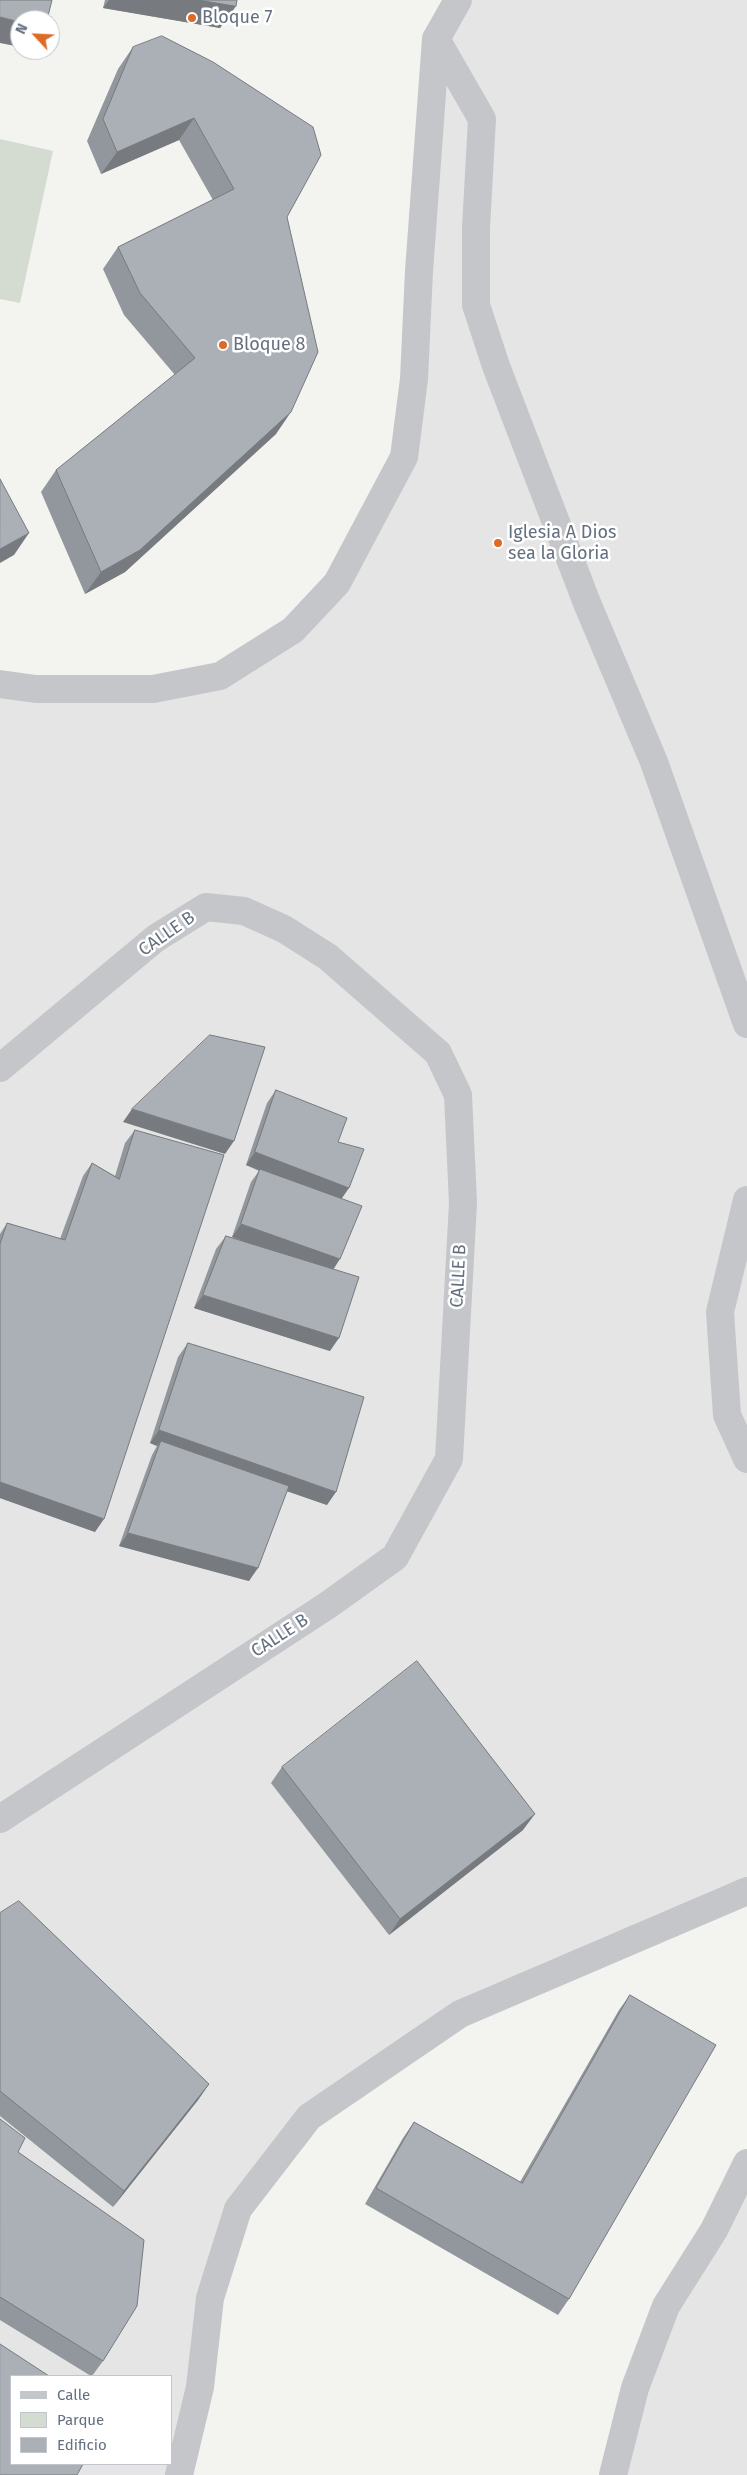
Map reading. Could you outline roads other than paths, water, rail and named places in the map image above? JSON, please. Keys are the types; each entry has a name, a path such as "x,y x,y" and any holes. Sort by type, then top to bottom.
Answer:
{"street":[{"path":"0,684 36,689 152,689 220,676 293,630 337,583 404,457 414,379 418,271 436,39 458,0"},
{"path":"436,39 482,119 476,228 476,305 496,366 587,603 654,762 747,1024"},
{"name":"CALLE B","path":"0,1068 156,938 206,907 244,911 284,929 328,957 438,1053 458,1095 463,1203 449,1459 395,1557 328,1605 0,1819"},
{"path":"747,1200 720,1312 727,1415 747,1459"},
{"path":"179,2475 200,2387 210,2298 238,2209 308,2117 460,2014 747,1892"},
{"path":"613,2475 635,2388 666,2306 714,2230 747,2162"}],"place":[{"name":"Bloque 7","path":"192,18"},
{"name":"Bloque 8","path":"223,345"},
{"name":"Iglesia A Dios sea la Gloria","path":"498,543"}]}
